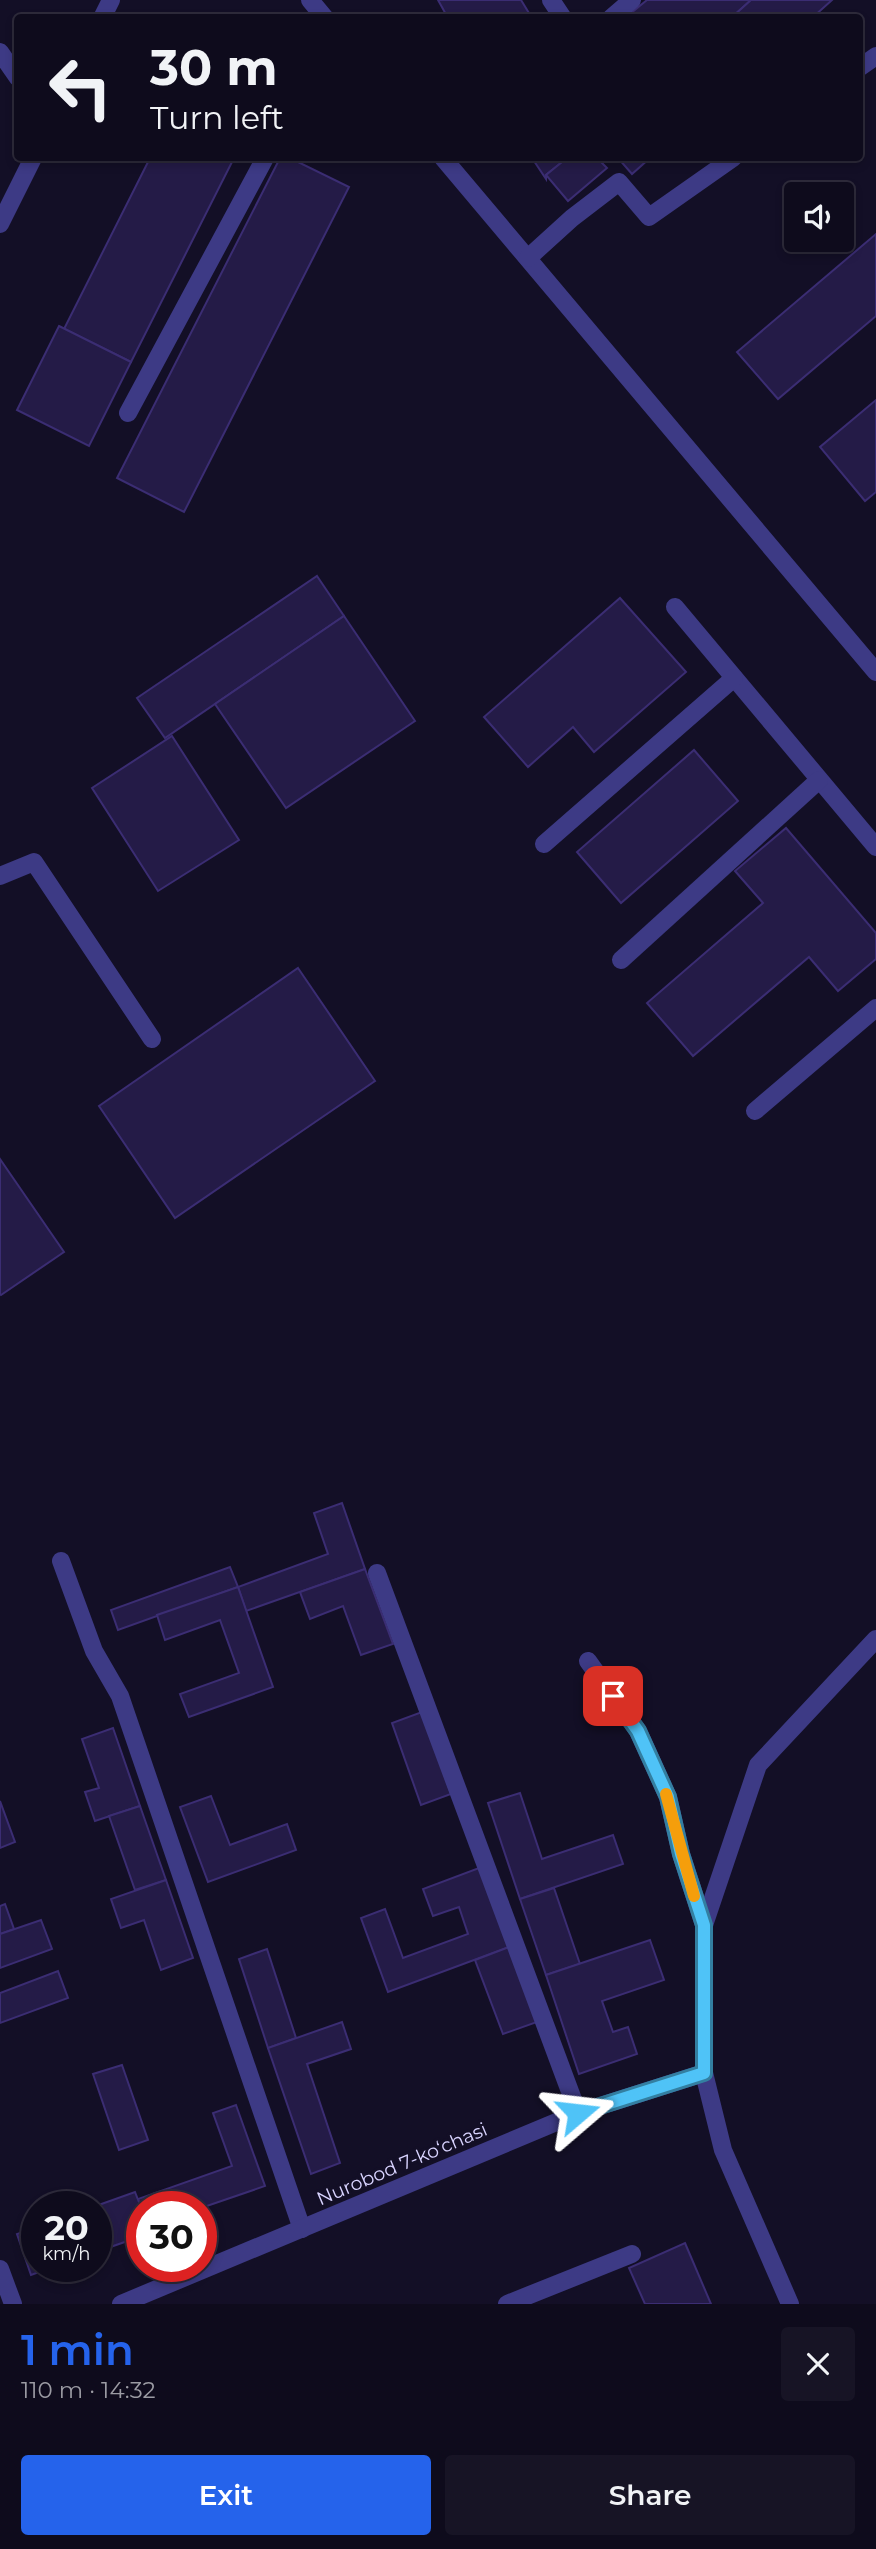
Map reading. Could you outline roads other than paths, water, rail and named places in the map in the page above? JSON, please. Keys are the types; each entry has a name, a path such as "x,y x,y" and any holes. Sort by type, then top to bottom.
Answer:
{"street":[{"path":"310,0 322,14"},
{"path":"616,14 632,0"},
{"path":"0,52 14,72"},
{"path":"0,224 32,161"},
{"path":"128,413 263,161"},
{"path":"446,161 876,672"},
{"path":"528,258 572,218 618,182 649,217 729,161"},
{"path":"675,607 876,847"},
{"path":"544,844 734,678"},
{"path":"621,960 820,780"},
{"path":"0,876 34,862 152,1039"},
{"path":"755,1111 876,1008"},
{"path":"61,1562 94,1651 120,1696 302,2229"},
{"path":"377,1573 578,2113"},
{"path":"704,1925 758,1765 876,1639"},
{"path":"588,1661 638,1731 668,1797 681,1854 704,1925 704,2073 723,2150 790,2304"},
{"name":"Nurobod 7-ko‘chasi","path":"121,2304 578,2113 704,2073"},
{"path":"508,2304 632,2254"},
{"path":"0,2269 13,2304"}]}
